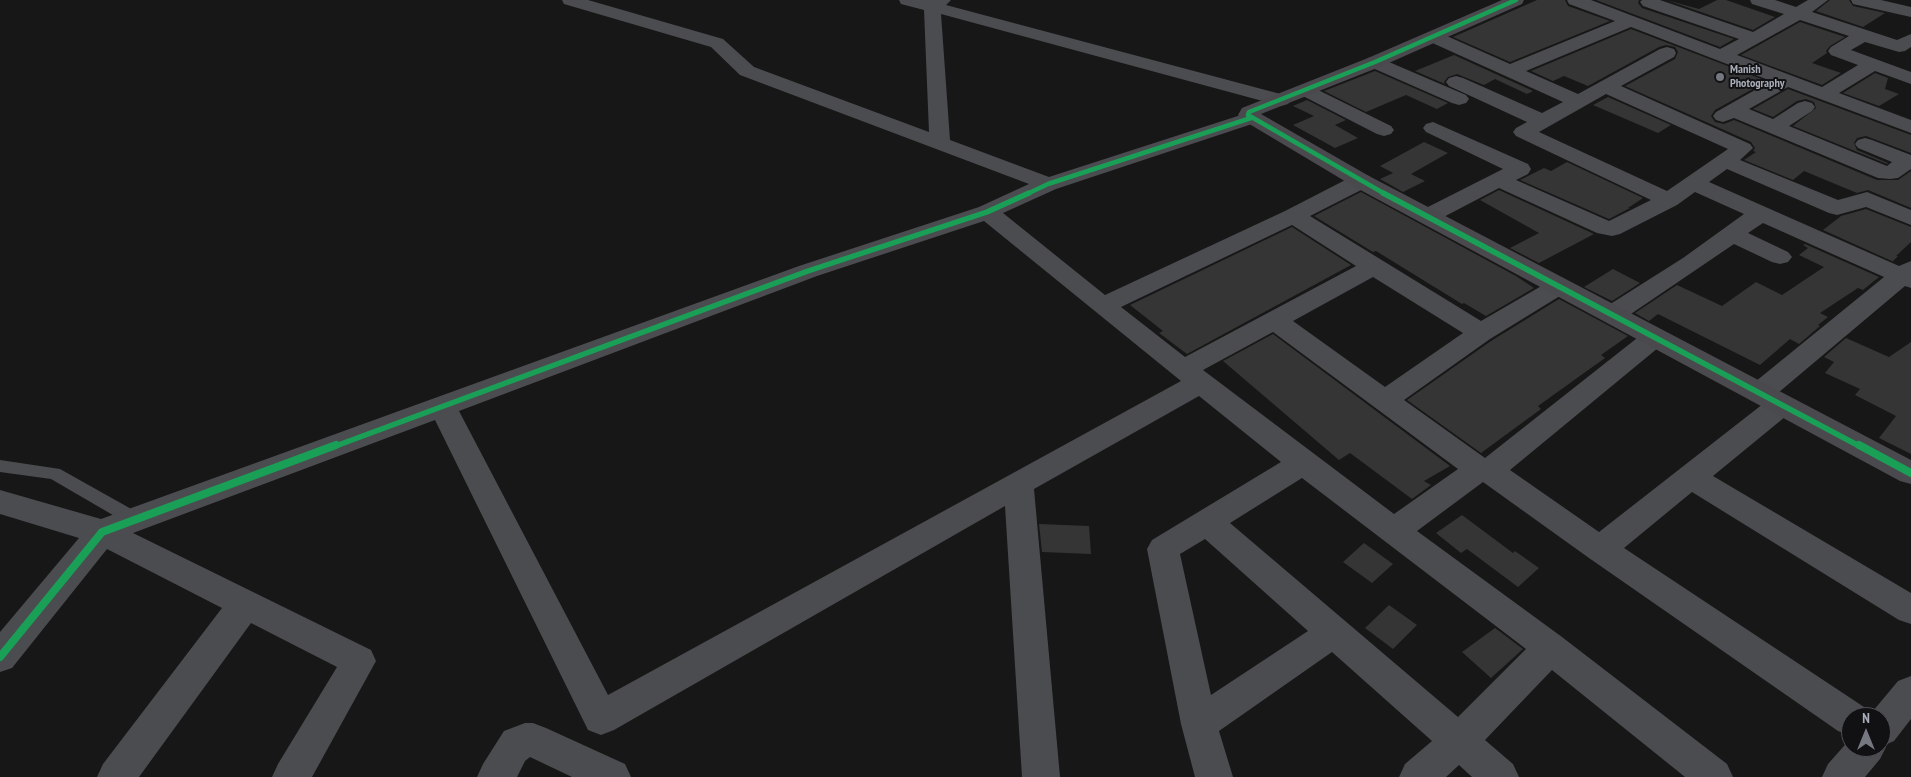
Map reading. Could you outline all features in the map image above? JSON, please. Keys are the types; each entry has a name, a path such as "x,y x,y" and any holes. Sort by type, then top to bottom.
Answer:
{"street":[{"path":"570,0 716,42 747,71 1048,184"},
{"path":"597,8 630,0"},
{"path":"907,0 938,3 1281,100"},
{"path":"1516,0 1375,62 1249,112 1248,115 1361,181 1911,473"},
{"path":"1575,0 1911,127"},
{"path":"1686,0 1770,30"},
{"path":"1758,0 1899,47 1911,39"},
{"path":"1720,56 1770,30 1820,0"},
{"path":"1859,0 1911,12"},
{"path":"1650,2 1754,38"},
{"path":"938,3 940,142"},
{"path":"1512,70 1631,21"},
{"path":"1863,35 1837,50 1911,78"},
{"path":"1434,37 1512,70 1578,101"},
{"path":"1667,53 1523,132 1669,200"},
{"path":"1375,62 1542,121"},
{"path":"1824,94 1872,64"},
{"path":"1702,129 1786,80"},
{"path":"1498,180 1612,230 1669,200 1743,148 1604,86"},
{"path":"1306,90 1384,130"},
{"path":"1774,127 1805,108"},
{"path":"1733,110 1886,173 1890,174 1910,161"},
{"path":"0,657 102,532 808,271 987,212 1048,184 1251,118"},
{"path":"1428,216 1520,169 1433,128"},
{"path":"1865,144 1910,161"},
{"path":"1725,161 1838,208 1867,199 1911,218"},
{"path":"1104,306 1293,216 1361,181"},
{"path":"1600,549 1691,477 1770,399 1908,275 1693,183"},
{"path":"987,212 1192,376 1550,648 1714,777"},
{"path":"1613,314 1761,213"},
{"path":"1293,216 1482,333"},
{"path":"1732,234 1780,257"},
{"path":"442,405 601,718 1019,486 1192,376 1274,320 1374,266"},
{"path":"1385,400 1482,333 1559,286"},
{"path":"1274,320 1484,470 1841,712"},
{"path":"1394,531 1484,470 1655,338"},
{"path":"1214,777 1199,724 1163,549 1303,462"},
{"path":"1691,477 1911,610"},
{"path":"1019,486 1041,777"},
{"path":"0,502 102,532 359,662 291,777"},
{"path":"1207,522 1500,777"},
{"path":"116,777 245,604"},
{"path":"1199,724 1333,633"},
{"path":"1418,777 1458,742 1550,648"},
{"path":"1891,717 1911,692"},
{"path":"496,777 517,743 533,740 612,777"},
{"path":"1841,777 1858,757"}],"lane":[{"path":"0,466 54,474 136,520"}],"building":[{"path":"1537,0 1565,0 1568,6 1610,21 1510,62 1453,37"},
{"path":"1596,0 1639,0 1638,3 1642,8 1734,39 1720,47"},
{"path":"1666,0 1699,9 1717,0 1726,0 1775,17 1753,30"},
{"path":"1830,0 1849,0 1853,6 1885,13 1863,27 1816,11"},
{"path":"1800,22 1845,37 1830,46 1826,51 1827,53 1812,63 1841,73 1822,85 1741,55"},
{"path":"1631,29 1767,81 1715,110 1711,116 1715,122 1724,124 1734,120 1877,180 1898,180 1911,171 1911,208 1868,190 1857,193 1804,171 1793,180 1744,160 1756,152 1753,151 1755,148 1751,142 1625,86 1675,59 1678,52 1675,47 1666,45 1659,47 1588,86 1564,76 1553,81 1531,71"},
{"path":"1454,55 1533,91 1527,94 1495,79 1484,85 1457,74 1448,77 1444,82 1445,84 1415,71"},
{"path":"1375,71 1448,103 1437,109 1406,95 1366,112 1324,91"},
{"path":"1875,73 1888,78 1885,89 1899,94 1879,106 1843,93"},
{"path":"1788,89 1911,135 1911,153 1866,136 1857,138 1854,143 1857,150 1887,164 1793,126 1816,108 1814,102 1806,99 1797,101 1773,117 1753,109"},
{"path":"1608,97 1671,125 1658,133 1593,105"},
{"path":"1307,100 1346,120 1335,125 1358,138 1335,148 1293,125 1314,116 1293,106"},
{"path":"1424,142 1448,153 1411,174 1425,181 1403,192 1380,179 1393,173 1380,166"},
{"path":"1567,162 1643,198 1628,208 1630,208 1609,219 1520,180 1544,168 1551,171"},
{"path":"1499,190 1594,234 1539,263 1510,248 1539,233 1480,200"},
{"path":"1361,192 1516,276 1534,288 1486,316 1464,303 1462,304 1376,251 1373,252 1314,216"},
{"path":"1866,209 1911,227 1911,242 1896,256 1898,256 1894,262 1823,230 1841,216"},
{"path":"1292,227 1351,265 1187,354 1159,333 1163,331 1130,305"},
{"path":"1805,244 1879,277 1863,290 1858,288 1820,313 1828,317 1799,344 1790,339 1760,365 1658,314 1649,321 1635,313 1677,285 1722,306 1756,282 1782,295 1824,267 1799,255 1808,248 1803,245"},
{"path":"1613,269 1640,283 1612,301 1584,287"},
{"path":"1559,299 1628,336 1601,355 1605,358 1538,406 1541,409 1481,453 1407,400 1491,341"},
{"path":"1273,334 1450,466 1424,481 1431,485 1412,499 1350,453 1339,460 1223,361"},
{"path":"1846,338 1889,357 1911,342 1911,454 1879,438 1896,416 1855,395 1860,389 1825,373 1834,362 1824,357"},
{"path":"1462,515 1513,553 1515,551 1539,568 1518,587 1467,549 1461,553 1436,533"},
{"path":"1039,524 1089,526 1091,554 1042,552"},
{"path":"1364,543 1393,564 1372,583 1343,562"},
{"path":"1389,605 1417,625 1393,649 1365,628"},
{"path":"1495,628 1523,649 1491,678 1462,652"}],"cycle path":[{"path":"1516,0 1375,62 1249,112 1248,115 1361,181 1911,473"},
{"path":"0,657 102,532 808,271 987,212 1048,184 1251,118"}],"place":[{"name":"Manish Photography","path":"1720,77"}]}
